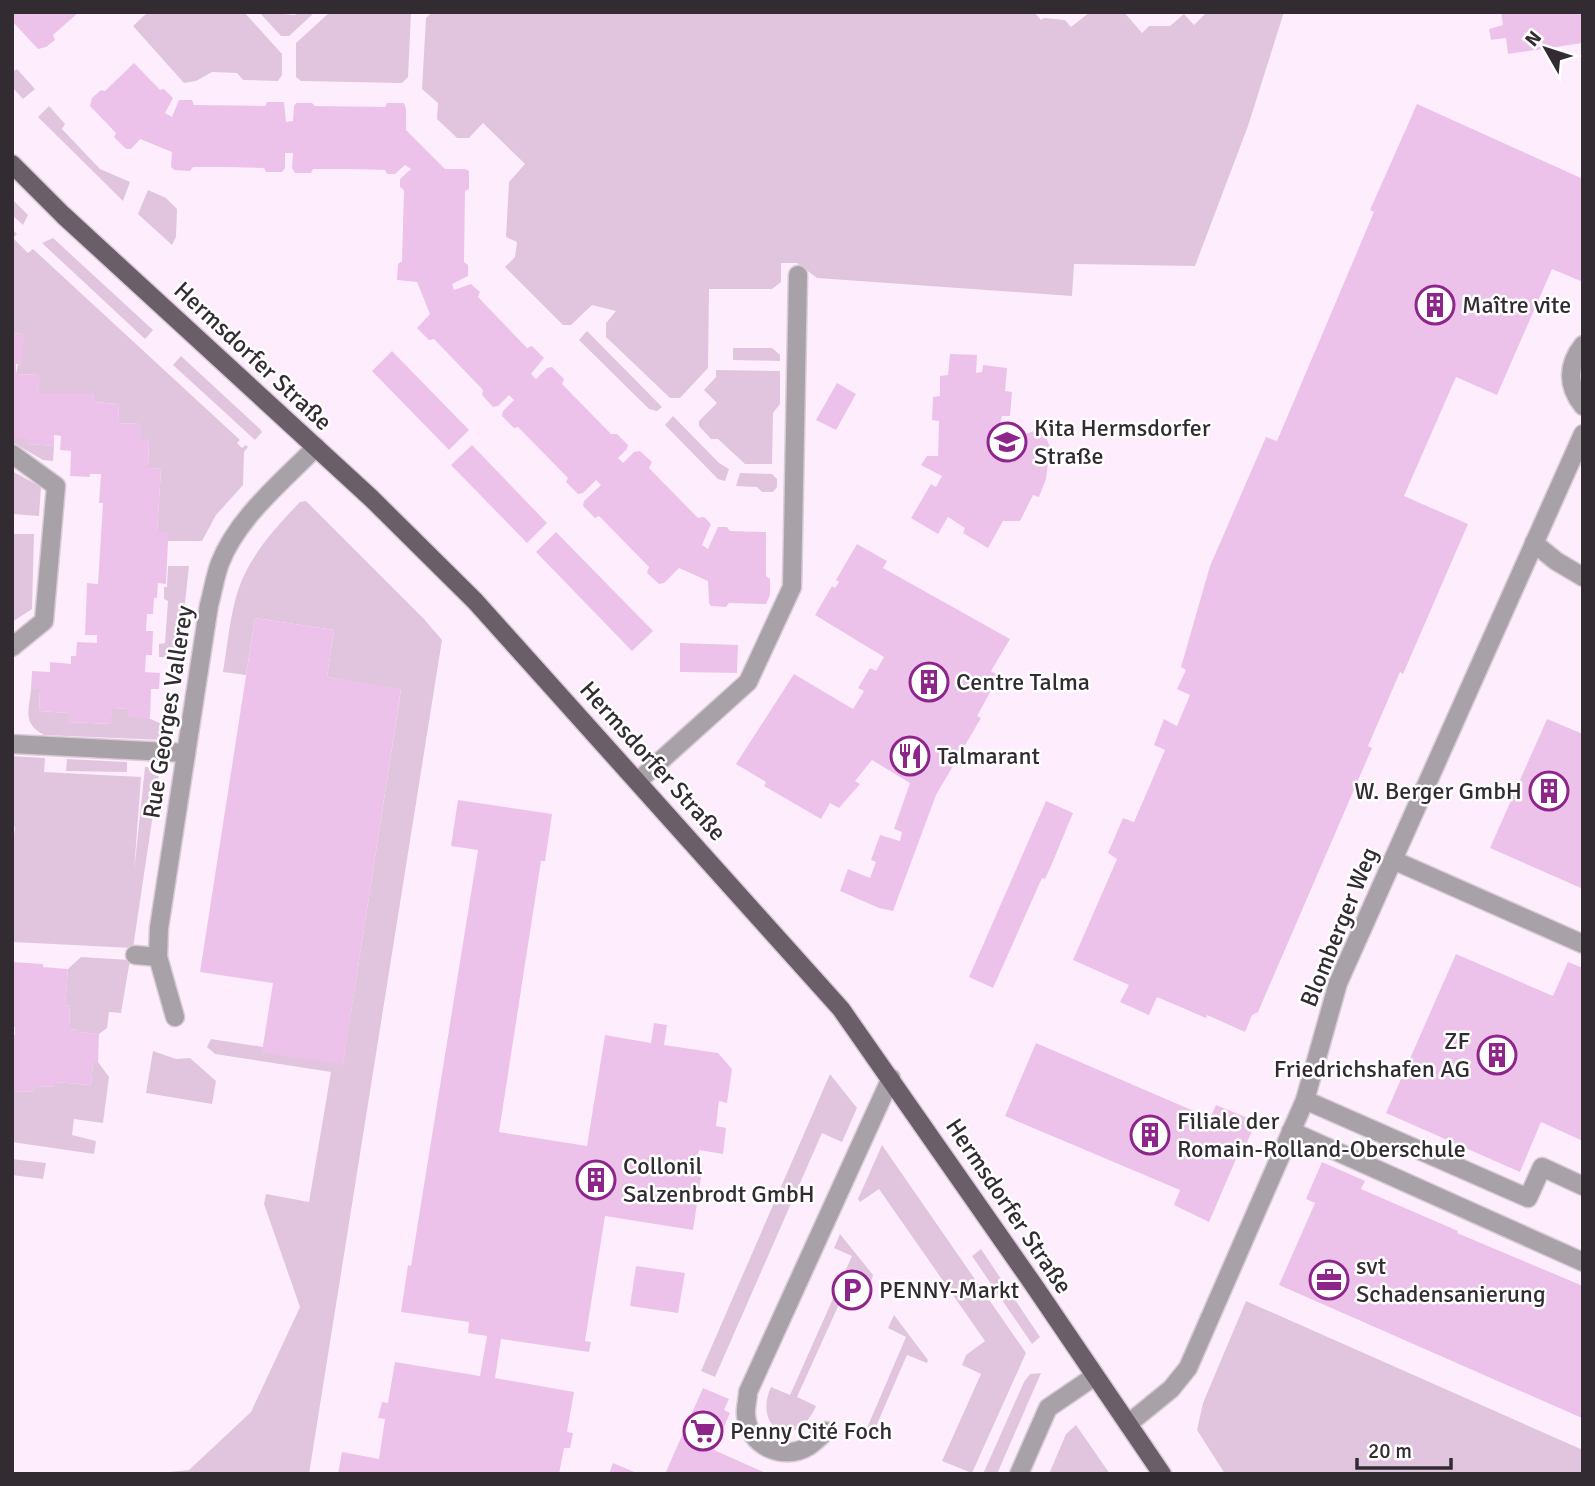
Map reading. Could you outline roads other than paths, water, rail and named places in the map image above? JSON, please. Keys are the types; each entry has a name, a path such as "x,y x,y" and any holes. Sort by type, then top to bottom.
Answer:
{"main road":[{"name":"Hermsdorfer Straße","path":"12,164 63,215 371,498 475,601 841,1009 1162,1474"}],"street":[{"path":"639,781 748,682 792,586 798,275"},
{"path":"1583,345 1575,354 1570,380 1574,394 1583,406"},
{"name":"Blomberger Weg","path":"1128,1424 1171,1390 1188,1368 1305,1100 1338,983 1583,435"},
{"name":"Rue Georges Vallerey","path":"175,1017 158,957 159,928 209,605 220,564 232,540 251,515 316,447"},
{"path":"12,454 56,486 44,621 12,648"},
{"path":"1534,543 1556,561 1583,577"},
{"path":"15,739 186,753"},
{"path":"1393,860 1583,944"},
{"path":"135,955 158,957"},
{"path":"826,1431 808,1447 788,1453 768,1450 751,1435 745,1414 748,1392 891,1078"},
{"path":"1305,1100 1528,1198 1542,1167 1583,1186"},
{"path":"1291,1131 1583,1262"},
{"path":"1019,1474 1048,1408 1095,1376"}],"place":[{"name":"Maître vite","path":"1435,305"},
{"name":"Kita Hermsdorfer Straße","path":"1007,442"},
{"name":"Centre Talma","path":"929,682"},
{"name":"Talmarant","path":"910,756"},
{"name":"W. Berger GmbH","path":"1549,791"},
{"name":"ZF Friedrichshafen AG","path":"1497,1055"},
{"name":"Filiale der Romain-Rolland-Oberschule","path":"1150,1135"},
{"name":"Collonil Salzenbrodt GmbH","path":"596,1180"},
{"name":"svt Schadensanierung","path":"1329,1280"},
{"name":"PENNY-Markt","path":"852,1290"},
{"name":"Penny Cité Foch","path":"703,1431"}]}
